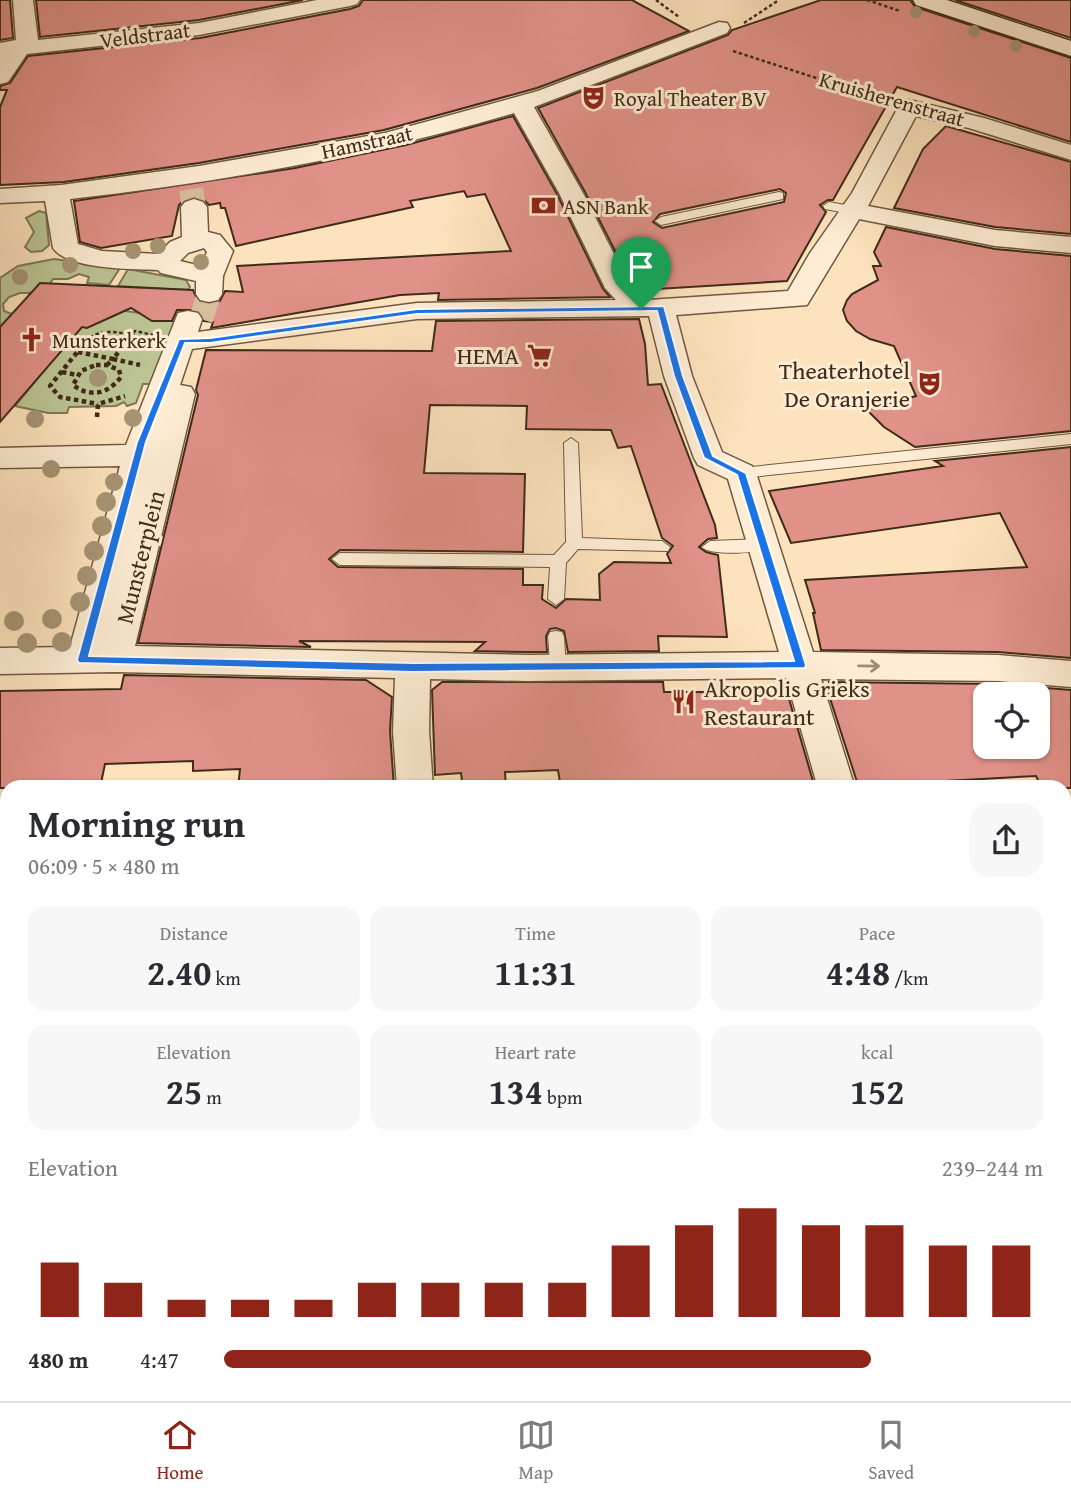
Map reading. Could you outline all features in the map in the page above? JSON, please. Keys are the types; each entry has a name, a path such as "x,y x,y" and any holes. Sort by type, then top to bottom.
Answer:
{"main road":[{"path":"924,0 1071,49"}],"street":[{"path":"0,78 13,55 11,49 27,42 23,0"},
{"name":"Veldstraat","path":"11,49 199,29 349,0"},
{"name":"Hamstraat","path":"0,195 56,191 191,191 345,147 521,105 715,37"},
{"path":"521,105 571,193 618,288 651,308 709,458 741,473 835,780"},
{"path":"197,315 651,308 797,299 841,208 864,193 909,107"},
{"name":"Kruisherenstraat","path":"909,107 995,128 1071,153"},
{"path":"56,191 66,248 133,261 166,262 197,315"},
{"path":"191,191 195,240"},
{"path":"841,208 995,238 1071,245"},
{"path":"166,262 177,247 195,240 211,240 220,251 197,315"},
{"name":"Munsterplein","path":"99,659 166,455 197,315"},
{"name":"Munsterplein","path":"99,659 142,442 197,315"},
{"name":"Munsterplein","path":"0,458 166,455"},
{"path":"0,661 99,659 413,667 547,658 998,668 1071,674"},
{"path":"413,667 411,731 414,780"}],"lane":[{"path":"661,221 779,196"},
{"path":"741,473 1071,439"},
{"path":"556,599 558,561 574,543 571,443"},
{"path":"574,543 662,547"},
{"path":"710,547 763,545"},
{"path":"340,559 558,561"}],"path":[{"name":"Kruisherenstraat","path":"715,37 909,107"},
{"path":"127,393 122,399 98,404 60,397 51,386 90,337 107,331 131,335"},
{"path":"78,352 113,359 107,365"},
{"path":"107,365 118,370 121,377 107,391 85,392 74,385 77,374 88,366 107,365"},
{"path":"62,372 77,374"},
{"path":"117,383 125,384"},
{"path":"79,400 85,392"},
{"path":"97,417 98,404"}],"green space":[{"path":"39,211 46,213 49,245 42,251 31,252 25,247 34,232 26,218"},
{"path":"54,259 120,268 109,285 87,283 89,277 79,274 68,279 53,279 49,285 30,293 9,297 3,304 4,311 12,314 0,329 0,278 18,266"},
{"path":"128,269 186,280 190,287 188,290 118,286"},
{"path":"104,308 147,314 160,321 179,321 162,384 143,384 136,403 127,406 124,402 116,406 69,407 67,413 48,413 15,406 48,366 62,344"}],"building":[{"path":"0,0 10,0 13,38 0,40"},
{"path":"36,0 303,0 199,20 40,37"},
{"path":"363,0 632,0 689,31 537,88 384,130 199,163 64,182 0,185 0,107 7,90 0,90 0,86 10,83 28,56 200,38 350,9 359,6"},
{"path":"821,0 910,0 915,7 1071,58 1071,142 897,87 833,200 820,205 826,212 787,281 640,290 631,282 538,108 728,35 732,30","holes":["780,189 786,193 784,202 662,228 653,222 660,214"]},
{"path":"955,0 1071,0 1071,38"},
{"path":"513,116 557,194 603,289 610,297 438,300 439,293 400,295 211,328 213,322 204,321 199,310 177,310 172,321 152,321 131,308 87,328 82,327 0,422 0,327 40,283 193,290 198,301 210,305 220,301 225,291 243,292 237,266 511,251 485,194 467,197 464,191 410,201 413,207 236,246 225,208 221,208 220,203 209,205 204,200 193,197 179,205 172,236 101,248 80,242 74,201 295,168 406,145"},
{"path":"946,126 1071,162 1071,234 995,227 894,208 923,149"},
{"path":"886,227 995,249 1071,256 1071,431 915,447 884,427 867,410 916,396 894,346 870,339 856,331 847,321 843,310 852,294 878,280 873,266 881,266 874,252"},
{"path":"639,319 645,344 648,385 661,384 715,525 717,538 708,539 699,547 718,555 727,637 658,636 659,651 568,652 564,631 556,628 550,629 546,636 547,652 475,651 485,642 299,641 311,647 138,643 198,395 196,390 206,350 432,351 436,321","holes":["430,405 527,406 526,429 611,430 618,448 631,446 662,538 673,546 667,554 671,563 614,562 599,574 600,600 566,599 556,608 542,599 543,585 523,585 523,569 338,567 329,559 340,550 523,552 525,474 424,473"]},
{"path":"1071,447 1071,658 998,652 821,650 815,613 805,580 1027,567 1000,513 791,543 769,491 943,466 935,461"},
{"path":"124,675 366,680 392,697 390,731 393,780 239,780 240,769 193,771 193,761 105,764 102,780 0,780 0,691 121,689"},
{"path":"442,682 663,682 664,692 787,692 813,780 560,780 558,770 505,772 506,780 462,780 461,773 435,775 432,690"},
{"path":"829,682 973,684 973,759 1050,759 1050,688 1071,690 1071,780 1038,780 1036,776 964,780 856,780 828,692 831,692"}],"tunnel":[{"path":"191,189 194,207"},
{"path":"201,319 209,294"}],"place":[{"name":"Royal Theater BV","path":"594,98"},
{"name":"ASN Bank","path":"543,206"},
{"name":"Munsterkerk","path":"32,340"},
{"name":"HEMA","path":"539,355"},
{"name":"Theaterhotel De Oranjerie","path":"930,384"},
{"name":"Akropolis Grieks Restaurant","path":"684,702"}],"route":[{"path":"661,308 678,376 709,458 741,473 801,665 527,668 83,660 142,442 182,341 210,341 417,311 641,309 661,308"}]}
